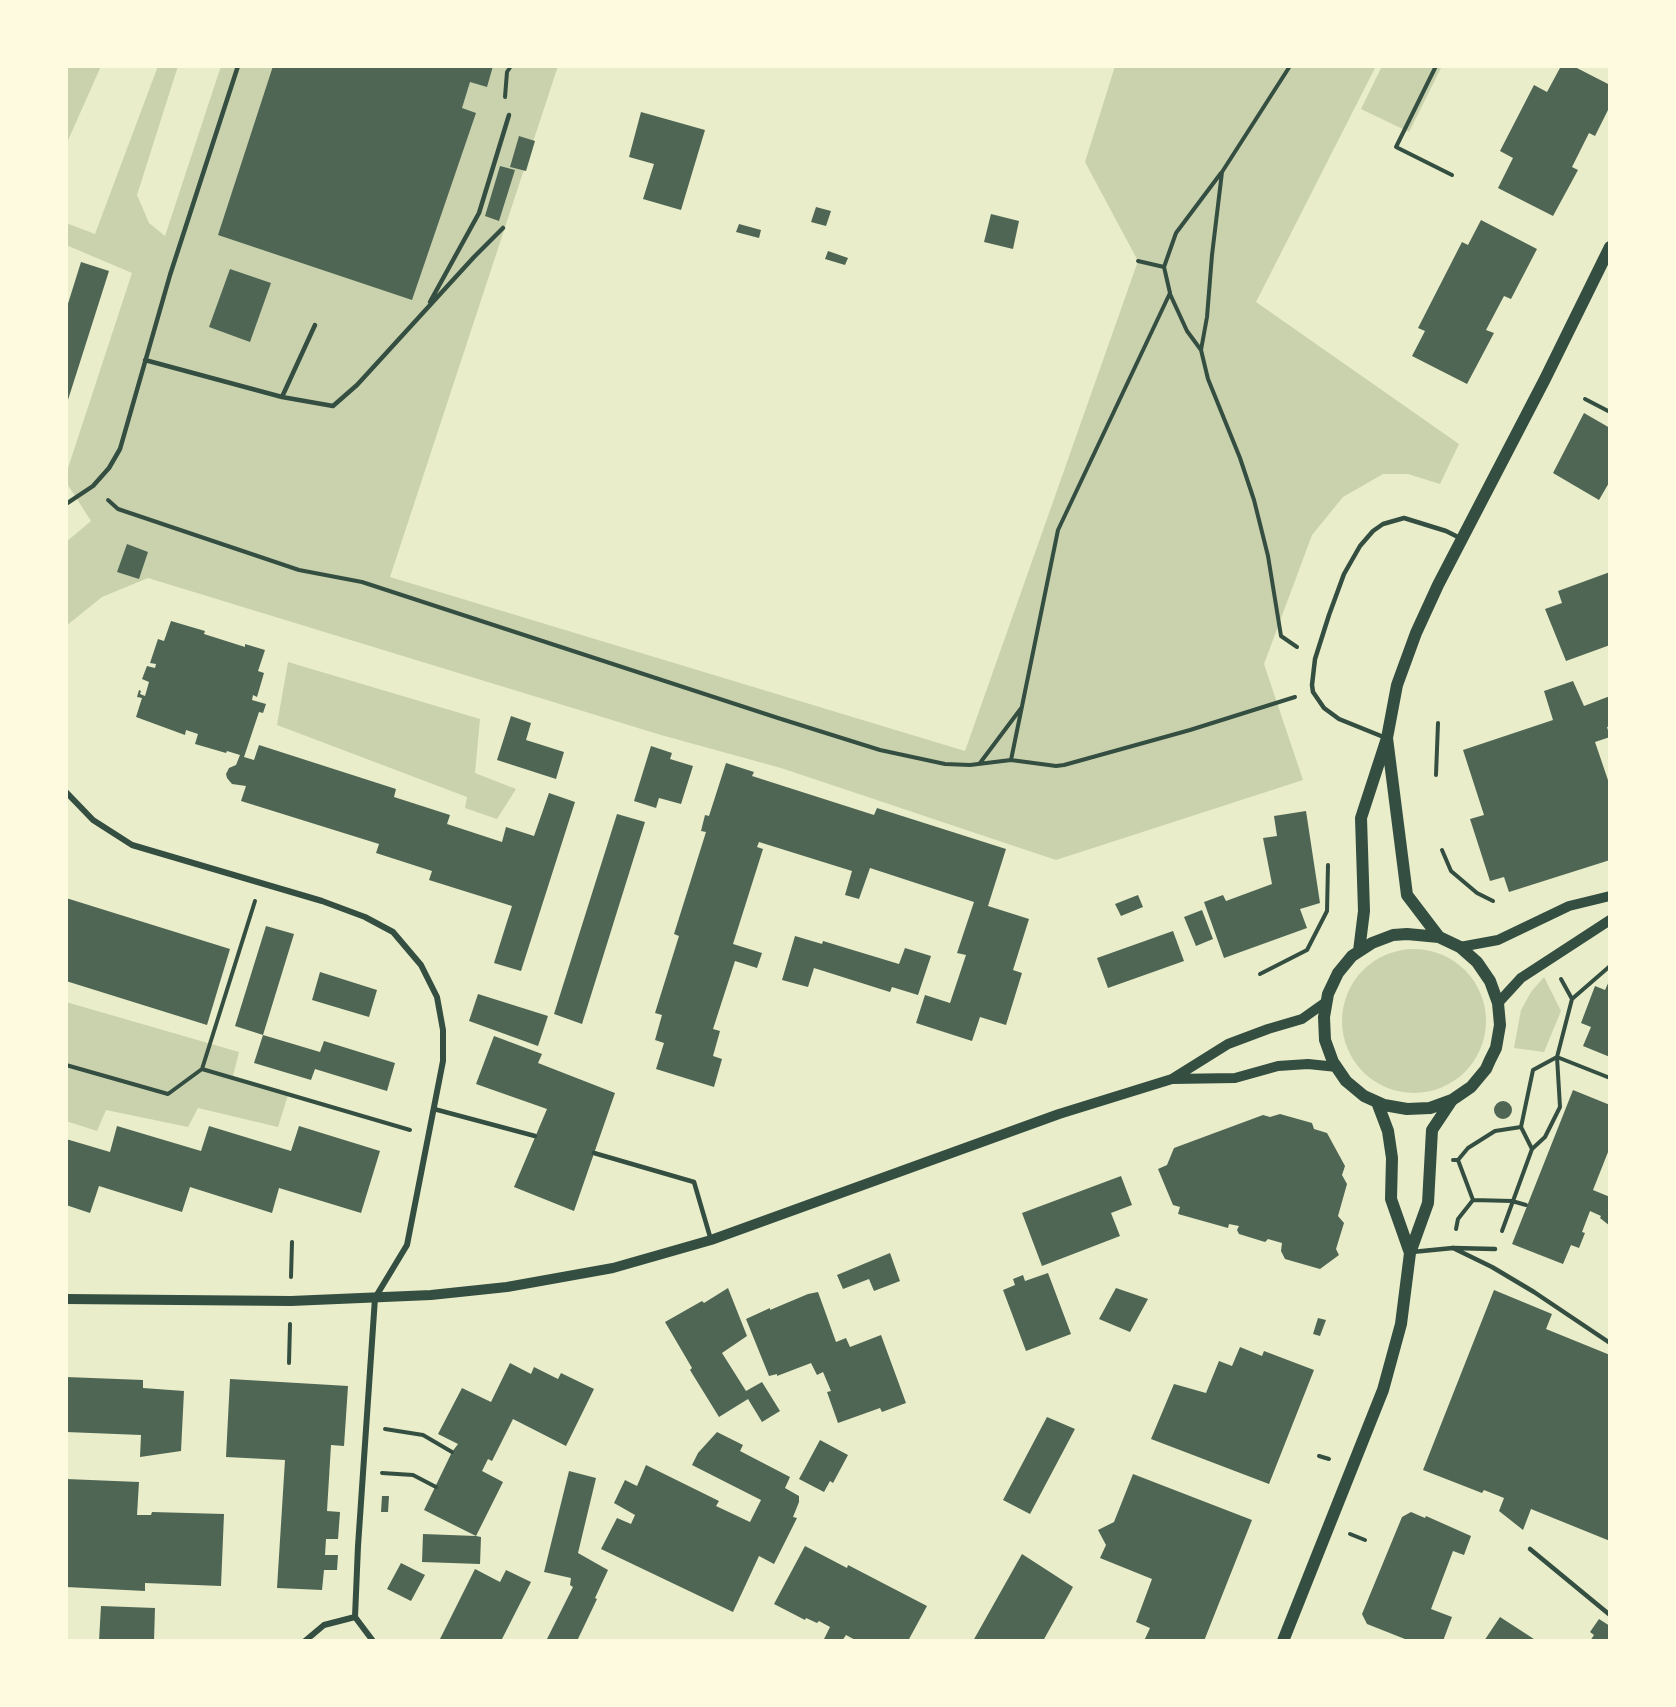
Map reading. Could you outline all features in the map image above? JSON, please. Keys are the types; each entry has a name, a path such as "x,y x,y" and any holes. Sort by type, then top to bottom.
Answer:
{"main road":[{"path":"1359,951 1364,912 1361,818 1387,738 1397,685 1416,633 1438,585 1610,248"},
{"path":"1387,738 1407,895 1439,937"},
{"path":"1416,933 1439,937 1460,947 1478,962 1490,981 1498,1003 1500,1025 1496,1048 1486,1069 1471,1086 1452,1100 1430,1108 1407,1109 1384,1105 1364,1096 1346,1081 1333,1062 1325,1040 1323,1017 1326,1002 1338,973 1359,951 1393,935 1416,933"},
{"path":"1283,1641 1383,1390 1401,1324 1410,1253 1428,1203 1432,1130 1452,1100"},
{"path":"1377,1102 1388,1131 1392,1158 1392,1199 1410,1253"}],"street":[{"path":"66,792 93,820 132,845 261,882 365,917 393,932 421,965 437,997 443,1030 443,1061 407,1245 375,1298 355,1617 373,1641"},
{"path":"1460,947 1498,940 1569,906 1610,896"},
{"path":"1498,1003 1521,978 1610,920"},
{"path":"66,1299 291,1301 375,1298 507,1287 613,1268 711,1239 1048,1118 1172,1079 1228,1044 1302,1019 1326,1002"},
{"path":"1172,1079 1235,1078 1278,1066 1308,1064 1337,1067"},
{"path":"305,1641 324,1625 355,1617"}],"lane":[{"path":"66,504 93,486 109,468 120,449 192,204 238,66"},
{"path":"426,310 479,213 509,115"},
{"path":"145,360 282,397 333,405 357,385 503,228"},
{"path":"282,397 315,325"},
{"path":"1387,738 1339,719 1324,708 1313,692 1316,659 1344,574 1360,546 1373,531 1388,521 1404,518 1446,531 1463,539"},
{"path":"434,1109 535,1136"},
{"path":"594,1153 694,1182 711,1239"},
{"path":"1410,1253 1453,1248 1495,1249"},
{"path":"1453,1248 1492,1267 1534,1292 1610,1343"},
{"path":"1530,1549 1610,1615"}],"path":[{"path":"504,92 507,72 511,66"},
{"path":"1290,66 1221,172 1176,233 1164,267 1170,293 1187,331 1201,350 1208,379 1240,458 1254,500 1268,556 1281,636 1316,659"},
{"path":"1436,66 1396,147 1452,175"},
{"path":"1201,350 1207,317 1221,172"},
{"path":"1138,261 1164,267"},
{"path":"1011,760 1058,530 1170,293"},
{"path":"1585,399 1610,412"},
{"path":"93,486 118,509 299,570 362,582 543,643 880,750 945,764 1011,760 1064,765 1170,736 1313,692"},
{"path":"980,763 1024,704"},
{"path":"1436,775 1438,723"},
{"path":"1442,850 1451,870 1477,893 1493,901"},
{"path":"1260,974 1307,950 1327,911 1328,865"},
{"path":"66,1065 168,1094 202,1069 261,882"},
{"path":"1495,1249 1532,1149 1545,1137 1560,1107 1557,1057 1572,999 1610,966"},
{"path":"1557,1057 1610,1078"},
{"path":"1532,1149 1521,1127 1533,1070 1557,1057"},
{"path":"202,1069 429,1136"},
{"path":"1458,1160 1468,1148 1495,1131 1521,1127"},
{"path":"1431,1158 1458,1160"},
{"path":"1458,1160 1473,1200"},
{"path":"1473,1200 1512,1201 1526,1205"},
{"path":"1453,1248 1458,1220 1473,1200"},
{"path":"366,1427 423,1435 452,1452"},
{"path":"363,1473 413,1475 436,1487"}],"green space":[{"path":"66,66 101,66 66,145"},
{"path":"158,66 178,66 137,195 149,223 165,236 221,66 558,66 390,577 965,751 1138,261 1085,162 1115,66 1376,66 1256,302 1459,444 1440,484 1408,474 1383,474 1343,497 1312,535 1264,664 1303,780 1056,860 781,768 661,735 148,578 102,597 66,626 66,542 91,521 66,482 66,474 132,273 66,245 66,223 95,234"},
{"path":"1382,66 1442,66 1409,132 1361,109"},
{"path":"288,662 480,719 475,773 516,789 497,819 465,808 467,797 277,725"},
{"path":"1414,949 1441,955 1454,961 1465,970 1474,981 1480,994 1486,1021 1480,1048 1474,1061 1465,1072 1454,1081 1441,1087 1414,1093 1387,1087 1374,1081 1363,1072 1354,1061 1348,1048 1342,1021 1348,994 1354,981 1363,970 1374,961 1387,955"},
{"path":"1544,977 1561,1011 1544,1052 1514,1048 1521,1010 1531,992"},
{"path":"66,1002 239,1052 233,1076 289,1092 278,1127 198,1108 188,1127 106,1110 97,1131 66,1121"}],"building":[{"path":"273,66 493,66 487,87 470,82 462,108 476,113 412,300 218,235"},
{"path":"1561,66 1573,66 1610,85 1610,106 1595,136 1589,133 1572,167 1578,170 1553,216 1498,188 1513,158 1500,151 1534,85 1547,92"},
{"path":"641,112 705,130 681,210 643,199 654,164 629,157"},
{"path":"519,136 535,141 526,171 510,167"},
{"path":"500,166 515,170 499,221 485,216"},
{"path":"816,207 831,211 826,226 811,222"},
{"path":"991,214 1019,221 1013,249 984,242"},
{"path":"1481,220 1537,249 1511,299 1504,296 1486,330 1494,333 1467,384 1412,356 1425,331 1418,328 1462,242 1468,245"},
{"path":"739,224 761,230 759,238 736,232"},
{"path":"828,251 848,258 845,265 825,259"},
{"path":"81,262 109,271 67,403 66,310"},
{"path":"230,269 271,283 250,342 209,327"},
{"path":"1584,413 1610,428 1610,481 1599,500 1553,473"},
{"path":"127,544 148,552 139,579 117,572"},
{"path":"1610,572 1610,645 1566,661 1545,609 1562,603 1558,591"},
{"path":"171,621 205,631 204,634 245,647 245,644 265,650 258,671 264,673 257,697 253,695 252,700 266,704 263,713 259,712 244,757 254,760 259,745 396,789 394,797 450,815 447,824 502,842 506,827 534,836 549,793 575,802 521,971 494,963 512,906 429,880 432,871 376,853 379,844 241,801 246,786 232,784 226,774 229,768 236,765 240,755 195,744 198,734 186,730 185,735 136,717 142,698 137,697 139,690 140,694 145,696 149,682 142,679 147,666 155,668 156,664 150,663 158,639 164,641"},
{"path":"1573,681 1584,706 1610,696 1610,726 1607,727 1610,737 1595,742 1610,786 1610,860 1509,892 1504,877 1490,881 1470,819 1484,815 1463,750 1553,720 1544,691"},
{"path":"511,716 531,723 526,740 564,752 556,779 497,760"},
{"path":"651,746 672,753 670,759 693,766 681,804 659,798 656,808 634,801"},
{"path":"726,763 754,772 752,776 874,815 877,808 1006,849 988,906 1029,919 1013,970 1022,973 1006,1025 980,1017 972,1041 916,1023 925,995 950,1003 966,955 957,953 974,902 870,868 859,899 845,895 852,871 759,842 757,847 763,849 733,944 762,953 757,968 735,961 713,1029 720,1031 713,1056 722,1059 714,1087 656,1069 664,1043 655,1040 662,1015 655,1013 679,936 674,934 706,832 701,831 705,815 709,816"},
{"path":"1306,811 1320,903 1300,909 1307,928 1224,958 1204,902 1223,895 1226,901 1272,884 1263,838 1277,836 1274,816"},
{"path":"617,814 645,822 582,1024 554,1014"},
{"path":"1138,895 1143,907 1121,916 1115,904"},
{"path":"66,898 230,949 207,1025 66,981"},
{"path":"1202,910 1213,939 1196,946 1184,917"},
{"path":"266,926 294,934 263,1035 235,1026"},
{"path":"1173,931 1184,961 1108,988 1097,958"},
{"path":"795,936 822,944 823,941 899,964 905,948 931,956 918,995 892,987 890,992 814,968 808,987 782,980"},
{"path":"320,972 377,990 369,1017 312,1000"},
{"path":"1610,979 1610,1057 1583,1046 1591,1027 1581,1023 1595,986 1605,990"},
{"path":"478,994 548,1016 538,1046 469,1021"},
{"path":"263,1035 320,1052 324,1041 395,1063 387,1091 315,1069 311,1080 254,1063"},
{"path":"494,1036 542,1054 538,1063 615,1093 574,1211 514,1187 547,1109 476,1084"},
{"path":"1573,1090 1610,1105 1610,1147 1593,1190 1610,1197 1610,1226 1600,1218 1601,1216 1590,1211 1579,1248 1571,1245 1563,1264 1512,1244"},
{"path":"1503,1101 1509,1104 1512,1110 1509,1116 1503,1119 1497,1116 1494,1110 1497,1104"},
{"path":"1280,1114 1312,1123 1314,1129 1327,1133 1345,1166 1342,1175 1347,1184 1338,1216 1344,1223 1336,1249 1339,1255 1320,1269 1285,1259 1281,1251 1282,1243 1268,1239 1265,1242 1239,1234 1237,1230 1239,1226 1229,1224 1228,1228 1178,1214 1180,1207 1173,1205 1158,1169 1167,1165 1174,1148 1263,1115 1270,1117"},
{"path":"117,1126 201,1151 209,1126 291,1151 299,1126 380,1151 361,1213 279,1188 272,1213 190,1187 182,1212 99,1186 90,1213 66,1205 66,1139 110,1152"},
{"path":"1121,1176 1132,1205 1111,1213 1120,1236 1042,1266 1022,1213"},
{"path":"890,1253 900,1281 874,1291 869,1279 843,1289 837,1275"},
{"path":"1048,1273 1071,1334 1026,1351 1003,1290 1015,1285 1013,1279 1023,1275 1025,1281"},
{"path":"728,1288 747,1336 722,1353 746,1391 762,1382 780,1411 762,1422 748,1399 719,1417 690,1370 692,1368 665,1322 702,1301 704,1303"},
{"path":"1116,1288 1148,1299 1130,1332 1099,1319"},
{"path":"1494,1290 1552,1314 1546,1329 1610,1355 1610,1541 1531,1509 1523,1530 1499,1511 1504,1498 1484,1490 1482,1493 1423,1470"},
{"path":"818,1292 836,1342 846,1338 850,1347 881,1335 906,1403 882,1412 880,1408 838,1423 827,1392 831,1391 823,1372 817,1375 811,1363 777,1376 777,1374 769,1376 746,1319 770,1308 770,1310"},
{"path":"1318,1318 1326,1320 1320,1336 1313,1334"},
{"path":"1240,1347 1262,1356 1264,1351 1314,1370 1269,1484 1151,1439 1174,1384 1206,1393 1219,1361 1232,1366"},
{"path":"510,1363 531,1374 534,1367 558,1379 561,1373 594,1389 566,1446 513,1419 492,1461 488,1459 482,1471 503,1482 476,1536 424,1510 458,1444 438,1434 462,1388 491,1402"},
{"path":"66,1377 143,1380 143,1388 184,1391 181,1451 140,1457 141,1435 66,1432"},
{"path":"230,1379 348,1386 344,1446 331,1445 327,1511 340,1512 338,1539 326,1539 325,1555 338,1555 337,1570 324,1570 322,1590 277,1588 285,1460 226,1457"},
{"path":"1047,1417 1075,1429 1030,1514 1003,1500"},
{"path":"717,1432 743,1445 740,1451 790,1477 785,1488 799,1496 793,1517 797,1518 774,1564 759,1556 733,1612 601,1549 617,1518 631,1524 635,1515 614,1503 625,1480 637,1486 646,1465 719,1501 716,1506 750,1522 761,1500 692,1465 698,1453"},
{"path":"820,1440 848,1455 833,1483 830,1481 824,1492 799,1479"},
{"path":"569,1471 596,1478 578,1553 608,1570 577,1641 546,1641 573,1587 570,1585 571,1578 544,1572"},
{"path":"1133,1474 1252,1520 1204,1641 1144,1641 1150,1628 1136,1622 1152,1579 1100,1558 1106,1545 1098,1530 1114,1522"},
{"path":"66,1479 139,1482 137,1515 151,1515 152,1512 224,1514 221,1586 145,1583 145,1591 66,1587"},
{"path":"382,1496 389,1496 388,1512 381,1512"},
{"path":"1411,1512 1425,1518 1426,1516 1471,1536 1464,1555 1453,1551 1431,1609 1452,1617 1443,1641 1410,1641 1367,1624 1362,1614 1402,1517"},
{"path":"423,1534 481,1537 480,1564 422,1562"},
{"path":"805,1546 847,1568 848,1565 927,1606 908,1641 857,1641 846,1635 842,1641 823,1641 830,1627 819,1621 817,1623 806,1618 805,1620 774,1604"},
{"path":"1022,1554 1073,1587 1043,1641 973,1641"},
{"path":"401,1563 425,1575 411,1601 387,1589"},
{"path":"475,1569 500,1582 506,1570 531,1582 501,1641 439,1641"},
{"path":"101,1606 155,1608 154,1641 99,1641"},
{"path":"1500,1617 1537,1641 1484,1641"},
{"path":"1599,1619 1610,1626 1610,1641 1590,1641 1594,1635 1590,1632"}]}
